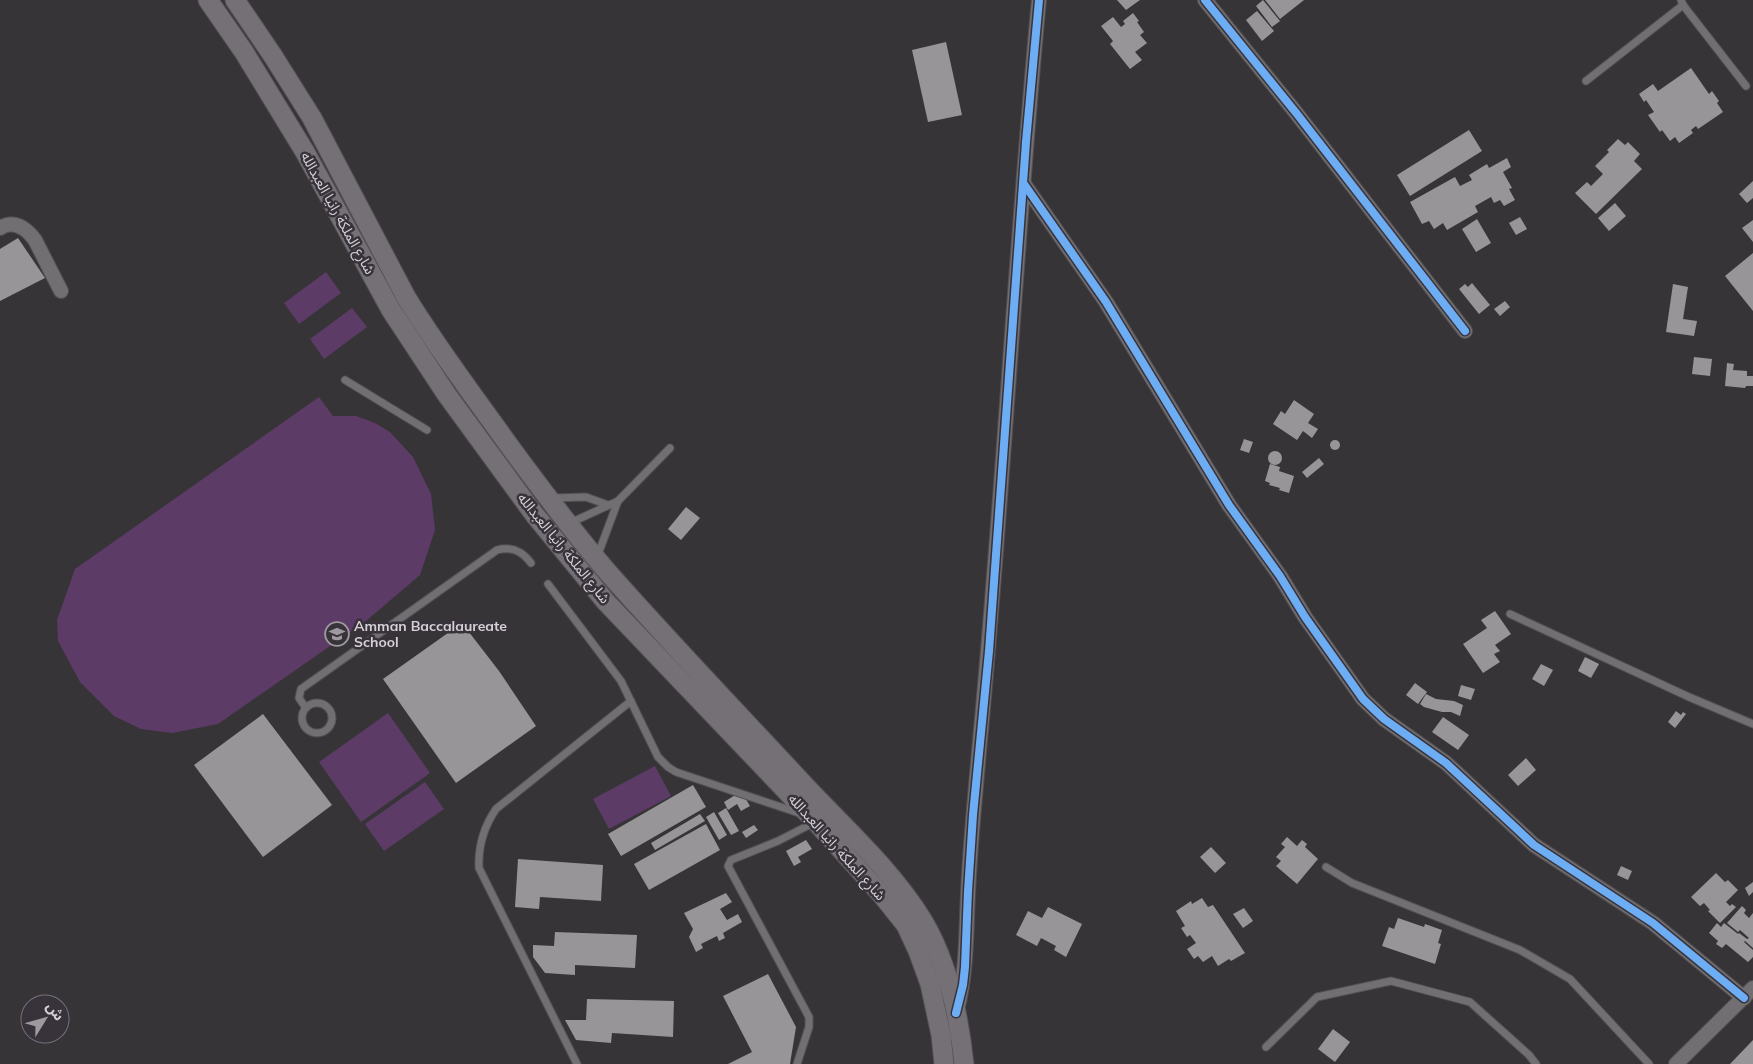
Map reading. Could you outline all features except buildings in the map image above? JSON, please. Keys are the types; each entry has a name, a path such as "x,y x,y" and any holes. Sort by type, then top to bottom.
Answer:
{"main road":[{"name":"شارع الملكة رانيا العبدالله","path":"208,0 244,52 305,152 391,310 442,388 534,514 606,602 814,820 882,895 911,935 930,984 941,1035 944,1064"},
{"name":"شارع الملكة رانيا العبدالله","path":"235,0 312,118 420,320 458,376 596,558 737,714 861,844 891,878 918,915 931,937 944,969 956,1013 964,1059"}],"street":[{"path":"956,1013 965,967 970,862 989,651 1039,0"},
{"path":"1205,0 1466,331"},
{"path":"1024,184 1106,302 1228,505 1280,576 1305,617 1363,699 1384,718 1446,763 1534,845 1653,923 1749,993 1676,1064"},
{"path":"0,228 11,224 19,225 30,233 36,240 61,291"}],"lane":[{"path":"1586,82 1682,2 1746,86"},
{"path":"345,380 427,430"},
{"path":"596,558 618,501 670,448"},
{"path":"550,498 586,497 608,505"},
{"path":"568,523 618,501"},
{"path":"306,708 299,698 301,689 497,550 509,548 520,552 531,563"},
{"path":"548,584 621,680 655,751 668,767 676,772 814,820"},
{"path":"1510,614 1688,697 1753,724"},
{"path":"577,1064 479,868 479,848 485,827 496,809 631,701"},
{"path":"314,703 319,703 328,708 332,718 329,728 319,734 308,732 301,718 306,708 314,703"},
{"path":"797,1064 809,1027 809,1017 728,866 731,860 778,841 814,820"},
{"path":"1326,867 1352,883 1520,950 1570,979 1649,1064"},
{"path":"1266,1047 1317,997 1390,981 1470,1002 1529,1055 1536,1064"}],"shaded area":[{"path":"326,272 341,293 299,324 284,303"},
{"path":"352,308 367,327 324,359 310,339"},
{"path":"319,397 333,416 356,416 375,423 390,432 413,457 431,494 435,530 420,575 366,621 218,724 172,733 141,729 114,716 80,682 58,641 57,620 75,569"},
{"path":"388,713 430,773 361,822 319,762"},
{"path":"655,766 671,796 609,829 593,799"},
{"path":"425,782 444,809 384,851 365,824"}],"cycle path":[{"path":"956,1013 965,967 973,815 989,651 1026,142 1039,0"},
{"path":"1205,0 1297,114 1465,331"},
{"path":"1024,184 1106,302 1229,505 1280,576 1305,617 1363,699 1384,719 1446,763 1534,845 1653,923 1744,998"}],"place":[{"name":"Amman Baccalaureate School","path":"337,634"}]}
